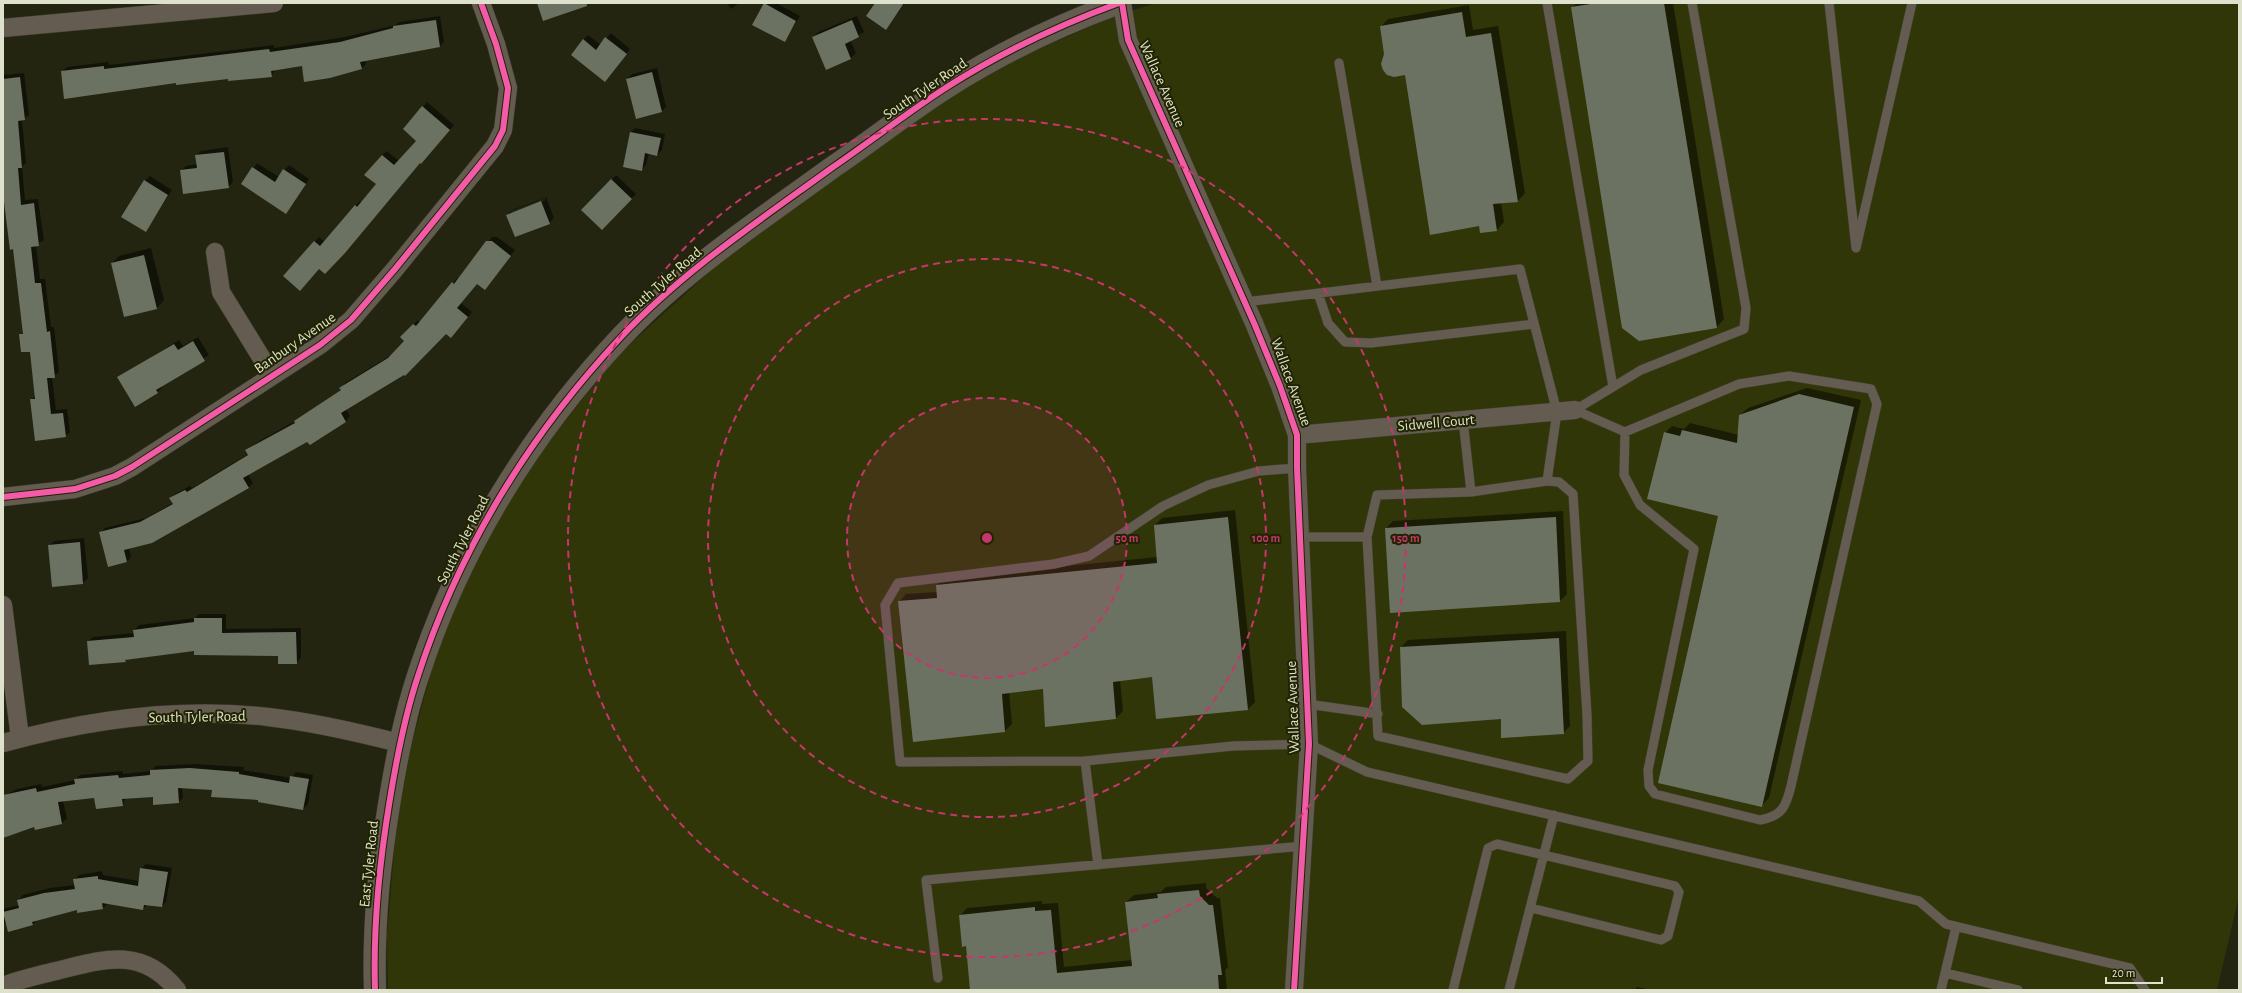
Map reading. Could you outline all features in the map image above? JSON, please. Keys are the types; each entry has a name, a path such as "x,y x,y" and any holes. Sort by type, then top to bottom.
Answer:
{"street":[{"path":"3,28 274,3"},
{"name":"Banbury Avenue","path":"3,497 75,489 115,476 150,457 272,375 320,345 351,320 395,269 495,146 503,130 508,88 496,44 480,3"},
{"name":"Wallace Avenue","path":"1121,3 1128,40 1245,302 1280,386 1297,436 1297,468 1309,744 1304,846 1294,990"},
{"name":"South Tyler Road","path":"11,740 93,722 189,714 267,717 339,728 400,743 418,676 436,626 480,531 508,482 535,442 579,385 621,337 698,266 745,230 946,88 1006,52 1058,26 1121,3"},
{"path":"215,252 221,292 272,375"},
{"name":"Sidwell Court","path":"1297,436 1575,410"},
{"path":"3,605 11,740"},
{"name":"East Tyler Road","path":"375,990 374,952 381,852 400,743"},
{"path":"3,986 12,982 114,958 141,963 165,975 177,990"}],"lane":[{"path":"1547,3 1614,387"},
{"path":"1575,410 1641,370 1744,329 1746,308 1692,3"},
{"path":"1829,3 1856,248 1912,3"},
{"path":"1339,63 1377,286"},
{"path":"1245,302 1520,269 1557,412 1547,481"},
{"path":"1318,293 1328,323 1345,342 1371,343 1534,324"},
{"path":"1575,410 1625,432 1739,384 1789,376 1871,389 1877,404 1787,804 1775,817 1760,820 1670,798 1655,794 1649,786 1648,770 1694,549 1640,505 1624,475 1625,432"},
{"path":"1463,420 1471,492"},
{"path":"1297,468 1259,471 1208,485 1163,506 1089,556 1054,564 898,583 884,605 900,762 1085,761 1233,746 1309,744 1367,772 1919,901 1946,924 2130,968 2145,990"},
{"path":"1547,481 1559,482 1573,494 1588,714 1588,761 1568,779 1378,736 1378,714 1367,537 1377,496 1471,492 1547,481"},
{"path":"1300,537 1367,537"},
{"path":"1307,704 1378,714"},
{"path":"1085,761 1098,865"},
{"path":"1509,990 1554,815"},
{"path":"1453,990 1488,848 1497,844 1675,886 1679,892 1668,936 1661,940 1531,908"},
{"path":"938,978 926,880 1304,846"},
{"path":"1941,990 1956,927"},
{"path":"1945,974 2018,990"}],"shaded area":[{"path":"1156,3 2239,3 2239,896 2217,990 388,990 387,935 396,830 411,747 441,635 486,543 538,454 619,354 737,247 848,166 985,73 1110,18"}],"building":[{"path":"537,3 587,3 587,6 543,21"},
{"path":"764,3 796,21 785,42 752,25"},
{"path":"875,3 904,3 886,30 866,16"},
{"path":"1597,3 1664,3 1717,328 1639,341 1622,328 1571,7"},
{"path":"1462,12 1466,37 1491,33 1518,202 1493,204 1497,231 1480,233 1479,226 1430,235 1405,75 1394,77 1387,75 1383,70 1381,64 1384,54 1380,26"},
{"path":"436,20 440,47 360,62 362,69 330,78 304,82 302,66 271,71 272,77 228,81 228,79 176,85 176,83 64,99 61,71 104,66 104,69 269,49 270,52 340,42 393,28 393,26"},
{"path":"852,20 859,37 845,44 851,59 826,70 812,37"},
{"path":"605,37 627,54 605,82 571,55 583,39 596,50"},
{"path":"652,72 662,112 636,119 626,79"},
{"path":"20,77 25,120 18,121 22,168 18,168 21,205 34,203 39,246 31,247 35,283 41,283 47,332 50,331 55,378 47,378 51,414 63,413 66,437 35,441 30,399 35,399 30,352 21,352 19,334 23,334 13,249 10,250 3,194 3,79"},
{"path":"422,106 450,130 421,164 420,163 345,253 325,274 319,269 300,291 283,276 314,241 320,246 355,205 357,207 376,184 364,175 382,155 394,165 416,141 403,129"},
{"path":"630,132 661,138 657,156 645,153 642,171 623,167"},
{"path":"224,152 229,188 183,194 180,170 197,168 195,155"},
{"path":"252,167 275,182 283,169 306,184 286,214 241,184"},
{"path":"611,179 632,199 602,230 581,210"},
{"path":"144,180 168,195 146,232 121,217"},
{"path":"541,201 550,224 515,237 506,215"},
{"path":"486,241 492,241 511,256 485,290 477,284 457,308 468,317 451,338 446,334 405,376 404,375 341,413 346,422 310,445 307,442 243,478 249,488 152,543 124,550 127,562 108,567 99,532 140,522 173,504 169,498 185,490 187,492 248,455 245,450 295,423 294,421 341,390 339,388 388,358 404,341 400,337 413,324 416,326 452,282 454,284"},
{"path":"144,255 157,309 124,317 111,263"},
{"path":"193,341 205,361 156,390 158,393 135,407 117,377 174,344 178,350"},
{"path":"1799,394 1854,407 1762,807 1658,783 1718,516 1647,499 1664,432 1680,436 1682,430 1737,443 1739,415"},
{"path":"1228,517 1248,710 1156,719 1152,677 1113,682 1116,719 1045,727 1043,689 1002,694 1005,732 913,742 898,601 937,598 936,585 1157,563 1154,525"},
{"path":"1556,517 1560,602 1390,613 1385,528"},
{"path":"80,542 83,584 52,587 48,545"},
{"path":"194,618 222,618 222,633 296,632 297,664 278,664 278,656 194,655 194,651 125,660 126,662 89,665 87,641 134,637 133,630 194,622"},
{"path":"1559,638 1564,734 1501,738 1501,719 1422,725 1402,707 1400,647"},
{"path":"190,768 239,772 239,774 289,783 290,776 309,779 303,810 258,802 258,800 211,797 212,790 178,788 179,803 153,805 153,797 122,799 123,806 96,809 94,798 58,802 62,824 35,830 34,827 3,838 3,795 36,788 37,792 75,784 74,779 118,775 119,778 150,775 150,770"},
{"path":"140,868 168,872 162,907 144,905 143,910 102,903 103,909 77,913 77,910 32,922 33,925 8,932 3,912 19,908 17,900 44,893 75,889 73,879 98,876 98,879 138,886"},
{"path":"1199,890 1200,896 1209,905 1213,905 1222,975 1218,975 1219,990 970,990 966,946 962,947 959,915 1035,907 1035,911 1051,910 1057,973 1132,966 1125,902 1158,898 1157,894"}],"cycle path":[{"path":"3,497 75,489 115,476 132,467 320,345 351,320 395,269 495,146 503,130 508,88 496,44 481,3"},
{"path":"375,990 376,920 382,851 398,756 418,676 454,583 476,539 501,495 528,453 557,413 588,374 645,313 696,268 750,227 918,106 968,74 1031,40 1075,20 1119,3"},
{"path":"1122,3 1128,40 1254,323 1280,386 1297,435 1297,468 1309,744 1294,990"}]}
